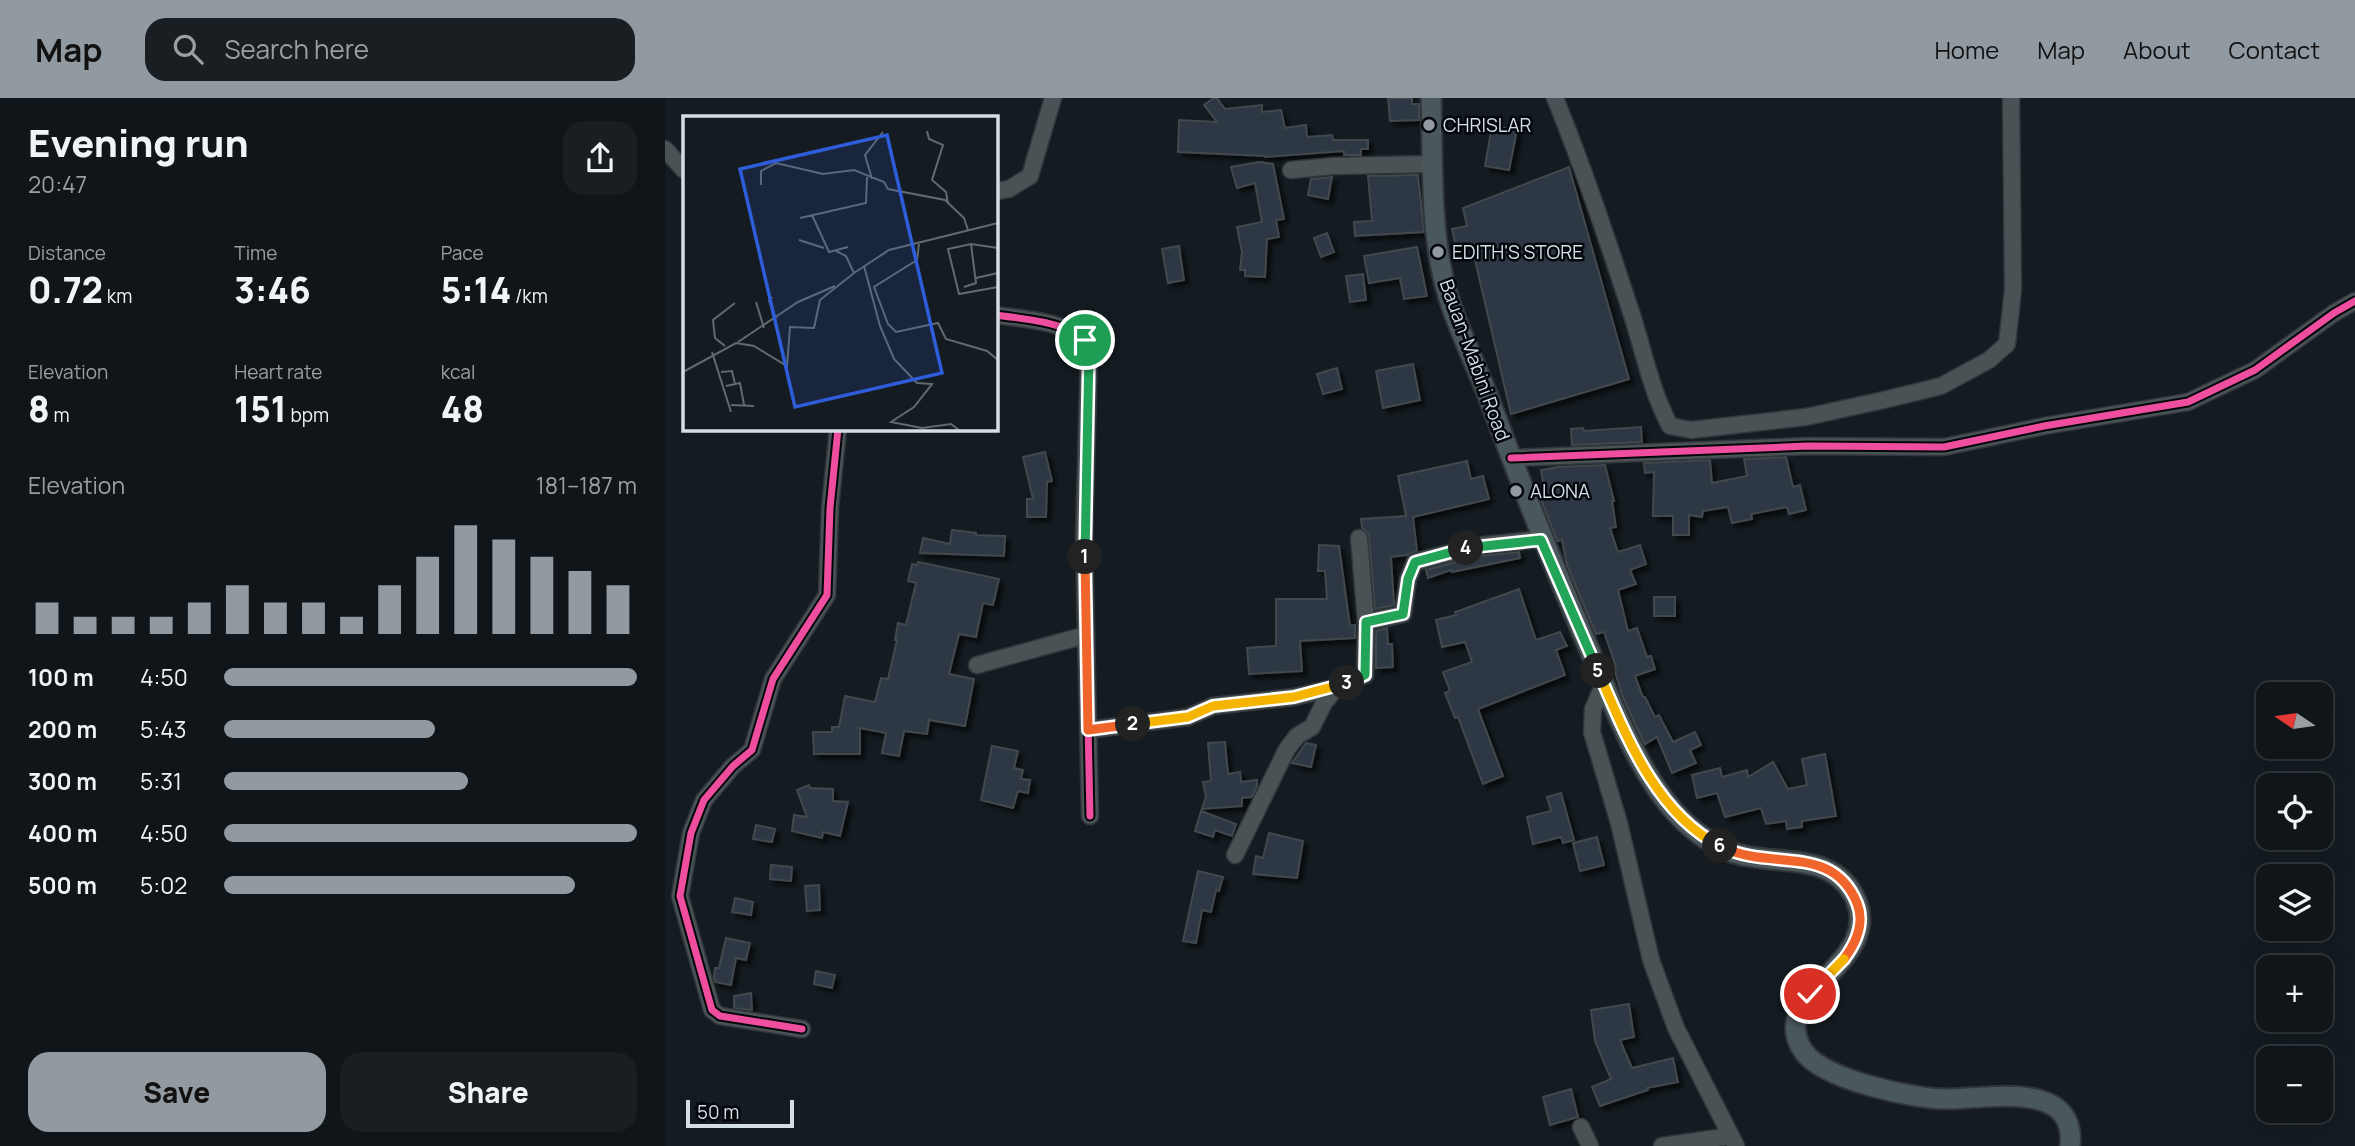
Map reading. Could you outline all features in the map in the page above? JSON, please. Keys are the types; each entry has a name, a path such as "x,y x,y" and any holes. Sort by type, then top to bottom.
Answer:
{"main road":[{"name":"Bauan-Mabini Road","path":"1431,98 1436,219 1444,280 1541,540 1604,684 1646,770 1674,811 1695,830 1731,852 1760,859 1814,864 1833,871 1845,880 1855,897 1860,910 1857,937 1839,966 1810,994 1797,1018 1796,1033 1805,1055 1814,1063 1851,1080 1905,1095 1946,1099 2015,1096 2047,1102 2061,1112 2068,1124 2071,1133 2070,1146"}],"street":[{"path":"997,191 1009,189 1030,176 1053,98"},
{"path":"1555,98 1602,226 1640,341 1655,400 1670,426 1691,430 1806,417 1941,386 1989,359 2007,344 2013,290 2011,98"},
{"path":"665,149 683,169"},
{"path":"1291,170 1433,163"},
{"path":"1511,458 1808,446 1944,447 2044,426 2187,402 2255,370 2355,301"},
{"path":"997,316 1067,327 1085,340 1089,351 1084,541 1090,816"},
{"path":"802,1029 720,1016 712,1010 680,896 691,834 704,800 733,766 752,750 773,679 827,595 830,508 838,430"},
{"path":"1088,730 1188,717 1213,706 1294,697 1337,687 1365,675 1366,622 1359,537"},
{"path":"1366,622 1403,614 1408,579 1415,562 1475,546 1541,540"},
{"path":"977,665 1086,635"},
{"path":"1604,684 1593,709 1592,732 1619,823 1651,960 1676,1028 1733,1141 1662,1146"},
{"path":"1235,855 1287,749 1297,736 1312,727 1337,687"},
{"path":"1581,1127 1590,1146"}],"building":[{"path":"1217,98 1225,109 1262,105 1262,112 1281,110 1285,128 1306,125 1307,137 1332,135 1333,140 1368,140 1368,149 1361,149 1361,155 1344,155 1344,151 1265,157 1178,152 1179,120 1217,122 1204,105"},
{"path":"1388,98 1412,98 1412,104 1419,104 1419,120 1390,121"},
{"path":"1492,126 1517,130 1509,170 1485,166"},
{"path":"1259,162 1273,164 1284,219 1276,220 1279,237 1267,239 1265,277 1245,276 1245,270 1240,270 1242,252 1237,227 1262,222 1255,183 1237,188 1231,167"},
{"path":"1569,167 1629,379 1511,414 1471,243 1456,247 1452,229 1467,226 1463,208"},
{"path":"1418,175 1424,232 1355,236 1354,222 1372,221 1368,176"},
{"path":"1332,177 1328,199 1308,195 1311,179"},
{"path":"1327,233 1334,252 1321,257 1314,238"},
{"path":"1179,246 1184,280 1168,283 1162,249"},
{"path":"1417,247 1427,296 1404,299 1400,278 1369,283 1364,256"},
{"path":"1363,274 1366,300 1350,302 1346,276"},
{"path":"1413,364 1420,400 1383,408 1376,371"},
{"path":"1337,368 1342,389 1323,394 1317,374"},
{"path":"1641,427 1642,442 1572,445 1571,429 1583,428 1584,431"},
{"path":"1045,452 1052,481 1047,482 1046,517 1027,517 1027,499 1033,499 1023,457"},
{"path":"1786,457 1793,487 1800,485 1806,510 1789,514 1787,507 1751,514 1752,519 1732,523 1728,507 1703,511 1702,517 1689,515 1689,535 1673,535 1673,516 1653,516 1654,472 1645,473 1644,463 1710,460 1712,483 1747,476 1744,459"},
{"path":"1467,461 1471,479 1483,476 1489,499 1413,517 1417,551 1391,557 1394,605 1375,609 1369,537 1362,528 1361,519 1406,516 1398,476"},
{"path":"1605,465 1614,501 1616,527 1610,528 1618,552 1640,545 1646,564 1630,570 1636,584 1618,590 1628,631 1637,628 1647,657 1651,656 1655,669 1635,676 1643,697 1655,717 1659,715 1673,742 1695,732 1701,745 1690,750 1696,763 1672,773 1657,737 1645,744 1636,726 1622,695 1604,632 1596,634 1567,565 1562,540 1557,541 1537,489 1544,487 1541,470"},
{"path":"952,530 976,535 1005,536 1004,556 920,553 923,538 950,544"},
{"path":"1319,545 1339,546 1350,626 1355,625 1355,638 1300,641 1302,671 1249,674 1247,648 1276,646 1276,599 1327,599 1325,571 1318,571"},
{"path":"1519,552 1520,558 1452,572 1451,570 1428,578 1426,570 1478,556"},
{"path":"918,562 999,579 993,605 983,603 976,637 959,634 949,674 974,679 965,726 929,720 927,734 904,731 899,756 882,753 886,733 860,728 860,754 814,754 813,732 832,732 832,727 839,727 845,696 875,702 881,678 888,679 898,623 906,625 916,583 908,581 912,564 917,565"},
{"path":"1519,589 1536,640 1560,632 1567,646 1556,650 1565,675 1478,709 1503,776 1483,784 1458,717 1455,718 1445,693 1450,691 1443,672 1472,662 1465,642 1442,647 1436,620 1456,615 1455,612"},
{"path":"1654,597 1675,597 1675,616 1654,616"},
{"path":"1387,628 1388,644 1392,644 1393,667 1376,668 1376,631"},
{"path":"1225,742 1228,774 1240,772 1241,782 1257,780 1257,786 1252,797 1242,798 1242,806 1202,809 1206,797 1203,782 1211,781 1208,743"},
{"path":"1306,743 1316,745 1311,767 1292,763"},
{"path":"992,746 1018,751 1014,768 1023,770 1021,779 1030,780 1028,793 1018,791 1013,808 981,800"},
{"path":"1825,754 1836,816 1802,821 1802,827 1787,829 1786,821 1766,824 1761,808 1725,817 1717,793 1697,798 1692,775 1720,768 1722,777 1747,770 1748,777 1773,762 1788,789 1807,785 1802,759"},
{"path":"809,785 810,788 833,789 833,801 848,802 840,836 823,832 822,838 792,831 794,815 807,817 797,790"},
{"path":"1561,793 1574,840 1563,843 1561,837 1533,844 1527,817 1551,811 1547,797"},
{"path":"1201,811 1236,824 1232,836 1215,830 1213,837 1195,831"},
{"path":"756,825 775,829 772,842 753,839"},
{"path":"1269,833 1303,841 1297,878 1253,874 1256,856 1263,858"},
{"path":"1597,837 1604,865 1580,871 1573,843"},
{"path":"771,865 792,867 791,881 770,879"},
{"path":"1198,871 1223,877 1219,891 1216,890 1211,912 1202,910 1196,943 1183,941"},
{"path":"819,885 820,910 807,911 805,886"},
{"path":"735,898 753,902 751,915 732,912"},
{"path":"726,938 750,943 746,960 736,958 731,985 715,982 714,977 715,968 719,968"},
{"path":"816,971 835,975 832,988 814,984"},
{"path":"751,993 752,1010 734,1008 734,996"},
{"path":"1629,1004 1634,1037 1620,1040 1632,1068 1673,1058 1678,1082 1647,1088 1648,1090 1600,1106 1592,1087 1611,1079 1595,1041 1591,1010"},
{"path":"1571,1089 1578,1117 1550,1125 1543,1097"}],"cycle path":[{"path":"1511,458 1808,446 1944,447 2044,426 2188,402 2255,370 2355,301"},
{"path":"997,315 1062,327 1083,341 1089,351 1084,541 1090,816"},
{"path":"802,1029 720,1016 712,1010 680,896 691,833 704,800 733,766 752,750 773,679 827,595 830,508 838,430"}],"place":[{"name":"CHRISLAR","path":"1429,125"},
{"name":"EDITH'S STORE","path":"1438,252"},
{"name":"ALONA","path":"1516,491"}],"route":[{"path":"1085,340 1089,351 1084,541 1088,730 1188,717 1213,706 1294,697 1337,687 1365,675 1366,622 1403,614 1408,579 1415,562 1475,546 1541,540 1624,728 1646,770 1674,811 1695,830 1731,852 1760,859 1814,864 1833,871 1845,880 1860,910 1857,937 1839,966 1810,994"}]}
